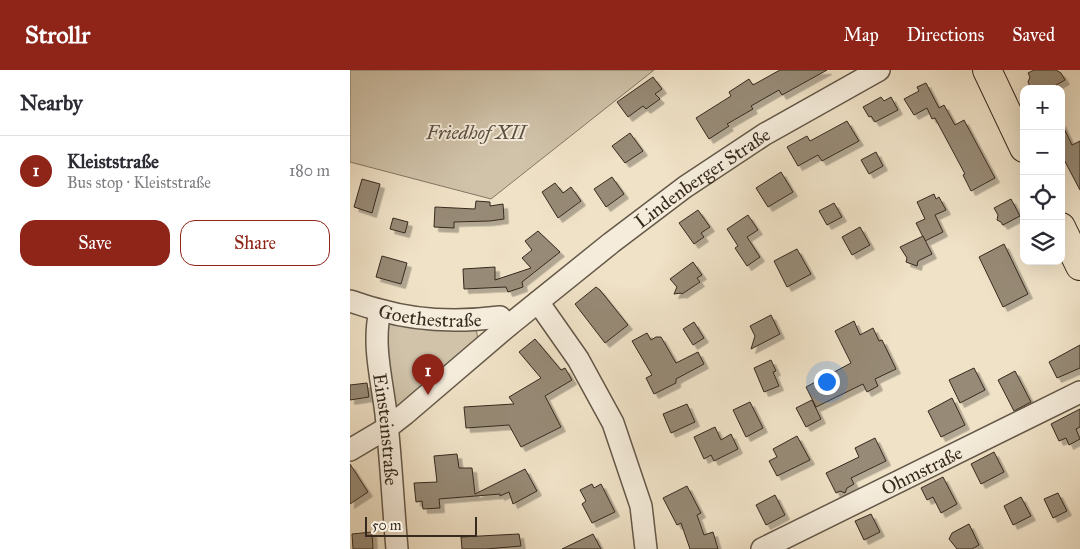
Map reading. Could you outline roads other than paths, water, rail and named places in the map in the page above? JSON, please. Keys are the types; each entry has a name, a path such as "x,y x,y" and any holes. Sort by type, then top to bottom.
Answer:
{"main road":[{"path":"987,70 1020,140"},
{"path":"1065,235 1080,266"}],"street":[{"name":"Lindenberger Straße","path":"350,450 405,414 508,326 611,243 685,187 765,134 879,70"},
{"name":"Goethestraße","path":"350,301 380,311 425,319 500,317 508,326"},
{"path":"538,302 578,359 614,423 641,506 646,549"},
{"name":"Einsteinstraße","path":"380,311 376,328 397,549"},
{"name":"Ohmstraße","path":"762,549 1080,392"}],"place":[{"name":"Kleiststraße","path":"428,395"}],"park label":[{"name":"Friedhof XII","path":"476,132"}]}
